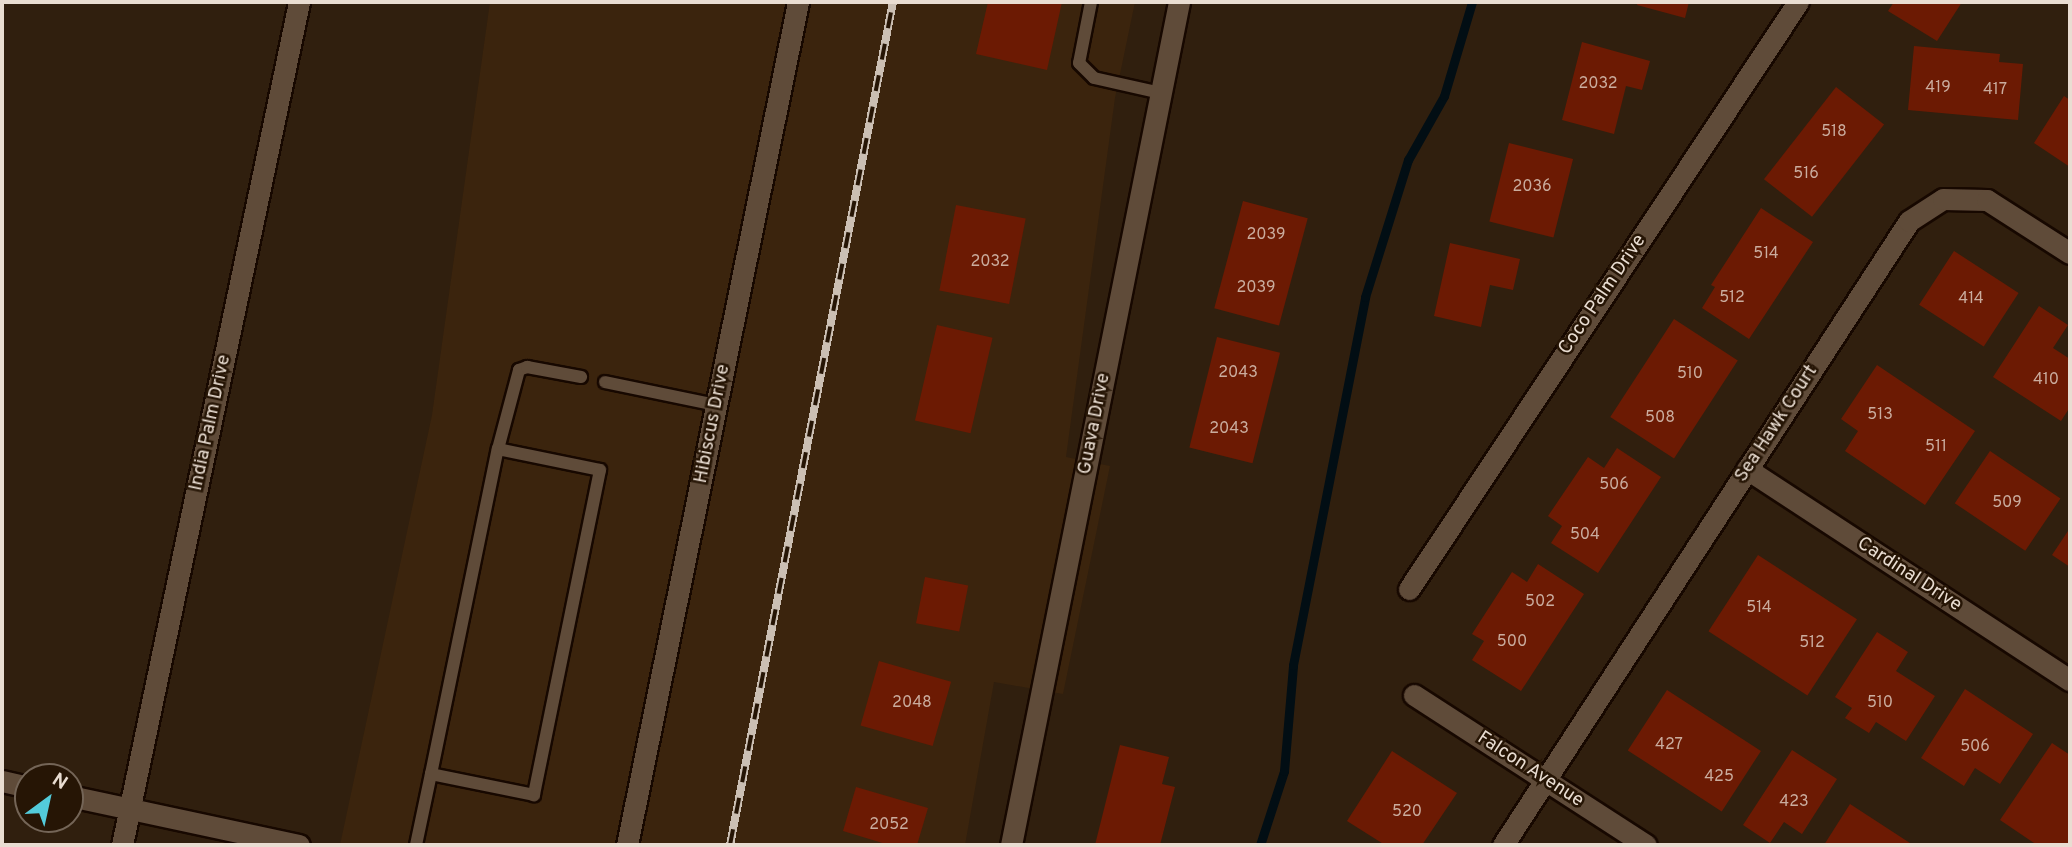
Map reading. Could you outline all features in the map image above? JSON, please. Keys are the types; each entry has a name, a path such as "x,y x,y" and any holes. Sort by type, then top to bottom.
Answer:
{"street":[{"name":"India Palm Drive","path":"122,845 299,2"},
{"name":"Hibiscus Drive","path":"627,845 798,2"},
{"name":"Guava Drive","path":"1011,845 1179,2"},
{"name":"Coco Palm Drive","path":"1409,589 1798,2"},
{"name":"Sea Hawk Court","path":"1503,845 1909,221 1943,199 1987,200 2070,253"},
{"name":"Cardinal Drive","path":"1748,469 2070,680"},
{"name":"Falcon Avenue","path":"1414,695 1646,845"},
{"path":"84,799 299,845"}],"lane":[{"path":"1091,2 1079,63 1094,78 1161,93"},
{"path":"416,845 498,449 519,370 527,367 581,377"},
{"path":"605,382 716,405"},
{"path":"431,774 534,795 600,470 498,449"}],"shaded area":[{"path":"490,2 1135,2 1115,98 1066,457 1110,466 1063,694 994,682 965,845 340,845 432,415"}],"building":[{"path":"988,2 1062,2 1047,70 976,54"},
{"path":"1638,2 1689,2 1685,18 1637,5"},
{"path":"1894,2 1962,2 1937,41 1888,11"},
{"path":"1582,42 1650,61 1642,90 1626,86 1614,134 1562,120"},
{"path":"1914,46 2000,54 1999,62 2023,64 2018,120 1908,110"},
{"path":"1836,87 1884,125 1812,217 1764,179"},
{"path":"2064,96 2070,100 2070,167 2034,143"},
{"path":"1509,143 1573,159 1553,238 1489,222"},
{"path":"1243,201 1308,218 1279,326 1214,308"},
{"path":"956,205 1026,219 1009,304 939,290"},
{"path":"1761,208 1813,242 1749,339 1702,308 1715,287 1711,285"},
{"path":"1450,243 1520,259 1513,290 1490,285 1481,327 1434,316"},
{"path":"1954,251 2019,293 1984,347 1919,305"},
{"path":"2039,306 2068,325 2053,348 2070,359 2070,407 2061,421 1993,377"},
{"path":"1674,319 1738,360 1674,459 1610,417"},
{"path":"937,325 993,338 970,433 915,420"},
{"path":"1217,337 1280,353 1252,463 1189,448"},
{"path":"1877,365 1975,431 1925,505 1845,451 1858,431 1841,419"},
{"path":"1617,448 1661,477 1598,573 1551,543 1562,526 1548,516 1588,457 1604,468"},
{"path":"1990,451 2060,499 2025,551 1955,503"},
{"path":"2070,528 2070,567 2052,555"},
{"path":"1758,555 1857,619 1807,696 1708,631"},
{"path":"1538,564 1584,594 1521,691 1472,660 1484,641 1472,634 1512,572 1527,582"},
{"path":"925,577 968,585 959,632 916,623"},
{"path":"1877,632 1908,652 1896,671 1935,696 1906,741 1876,722 1869,733 1845,718 1852,708 1835,697"},
{"path":"879,661 951,682 933,746 861,725"},
{"path":"1965,689 2033,734 2000,784 1975,768 1964,786 1921,758"},
{"path":"1667,690 1761,751 1722,811 1628,750"},
{"path":"2052,743 2070,755 2070,845 2037,845 2000,820"},
{"path":"1120,745 1169,757 1162,784 1175,787 1160,845 1095,845"},
{"path":"1792,750 1837,779 1802,834 1784,822 1770,843 1743,825"},
{"path":"1392,751 1457,793 1422,845 1385,845 1347,821"},
{"path":"856,787 928,808 917,845 889,845 843,831"},
{"path":"1850,804 1913,845 1824,845"}],"waterway":[{"path":"1260,845 1284,771 1293,665 1365,297 1408,160 1444,96 1472,2"}],"railway":[{"path":"730,845 893,2"}]}
